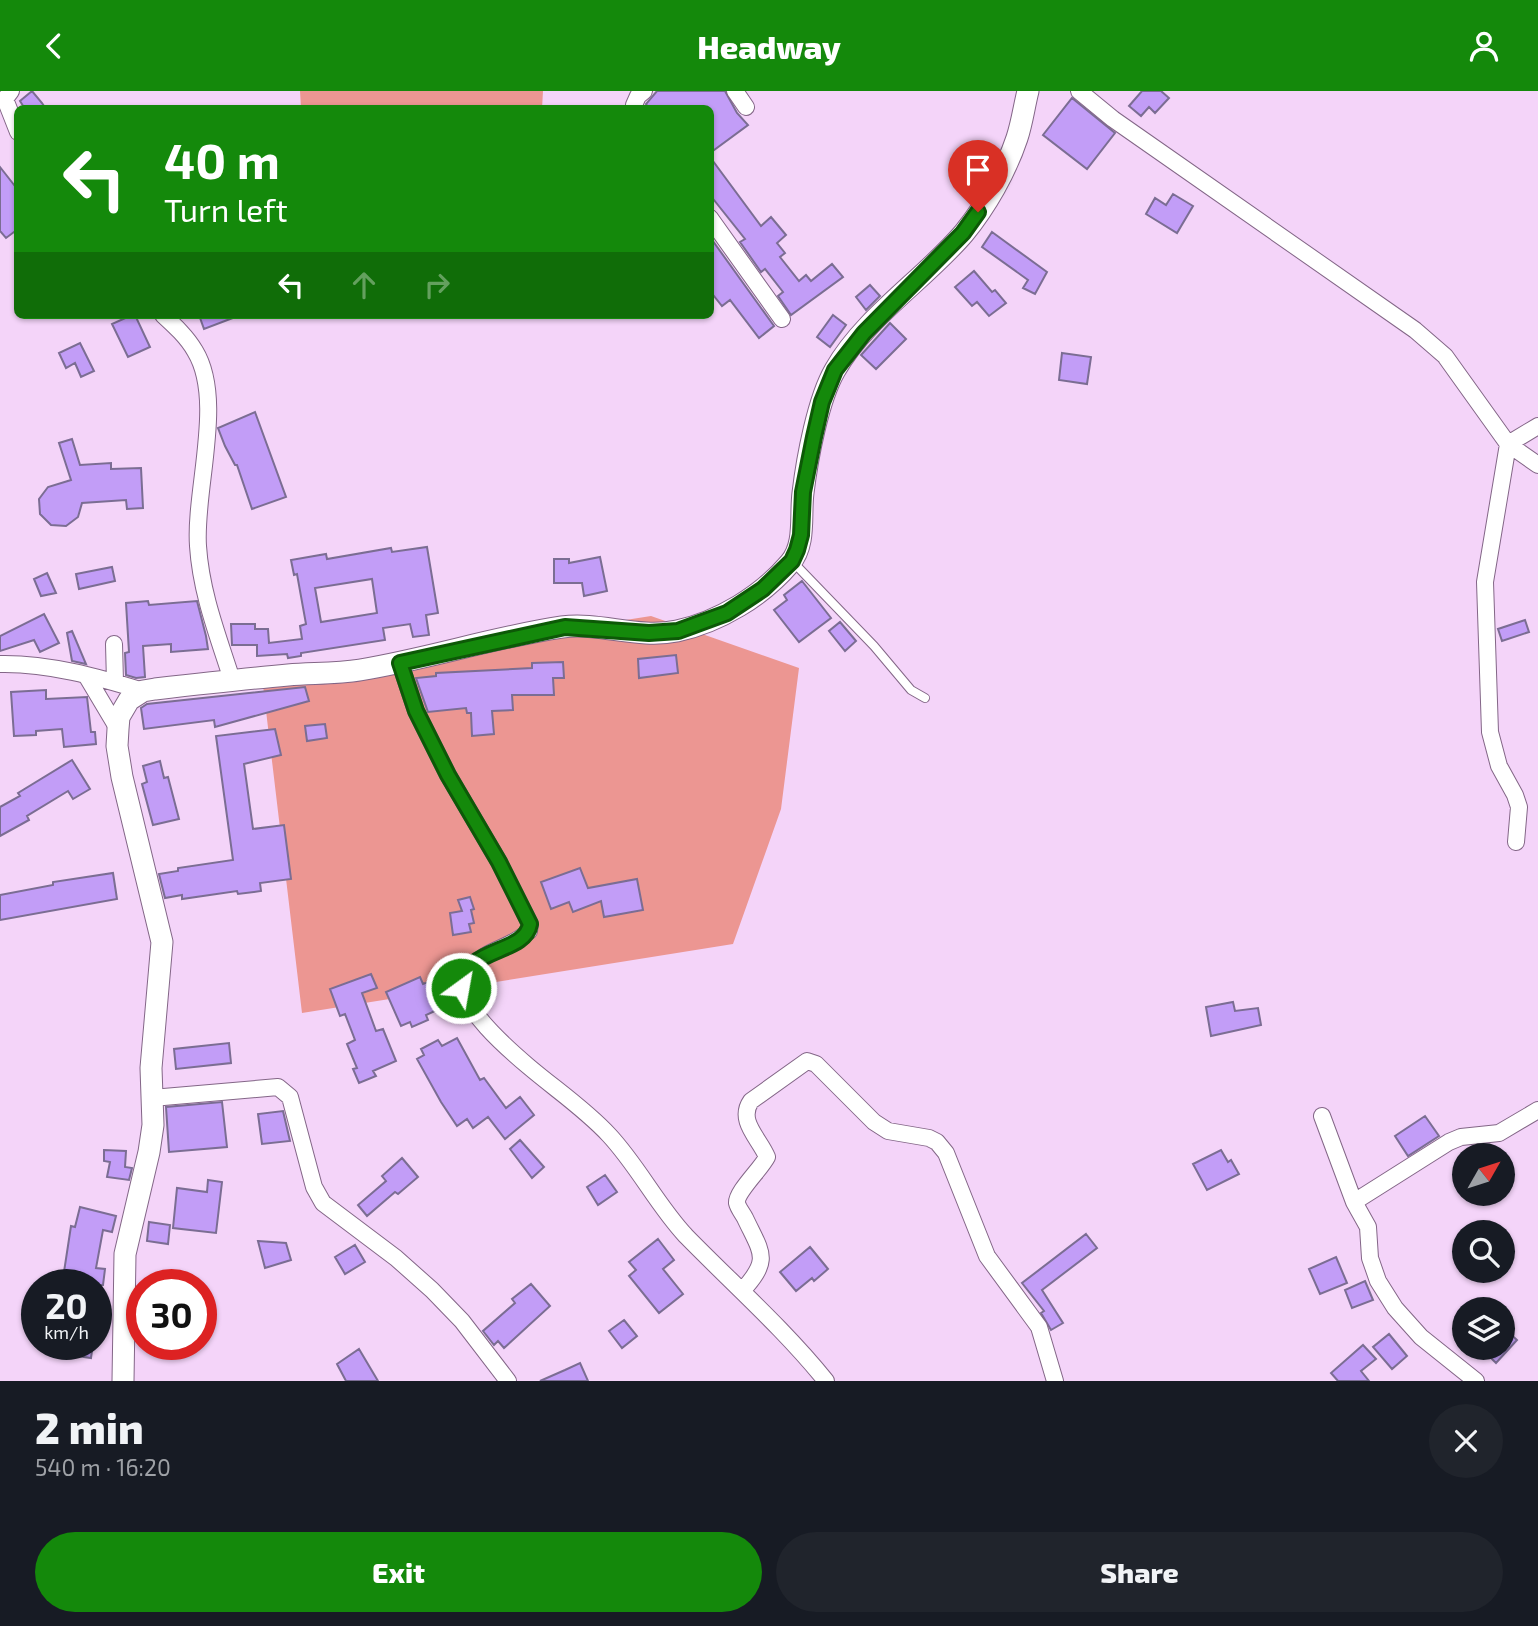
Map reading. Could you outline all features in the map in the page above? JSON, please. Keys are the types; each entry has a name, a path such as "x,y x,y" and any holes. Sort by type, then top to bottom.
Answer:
{"main road":[{"path":"122,1381 125,1254 153,1125 151,1068 162,942 117,746 119,717 129,700 143,691 232,680 356,671 565,627 649,633 678,631 727,613 763,589 792,561 801,535 803,492 819,414 835,370 864,333 963,233 986,202 1017,139 1028,91"}],"street":[{"path":"634,105 644,91"},
{"path":"735,91 746,107"},
{"path":"1079,91 1113,119 1415,330 1445,356 1508,445 1538,465"},
{"path":"5,94 14,120"},
{"path":"714,224 782,319"},
{"path":"168,319 195,350 202,365 208,397 197,544 204,594 232,680"},
{"path":"1516,842 1519,807 1499,766 1490,732 1485,582 1508,445 1538,426"},
{"path":"114,644 115,683"},
{"path":"0,663 48,667 143,691"},
{"path":"400,663 416,711 530,924 529,931 524,936 472,965 462,980 464,995 497,1040 585,1111 611,1136 684,1234 808,1358 826,1381"},
{"path":"87,677 118,729"},
{"path":"742,1291 757,1273 761,1263 761,1251 737,1203 739,1194 767,1157 745,1116 746,1108 751,1101 807,1061 816,1064 874,1122 888,1131 929,1137 946,1153 987,1255 1039,1327 1055,1381"},
{"path":"152,1098 278,1087 286,1093 290,1097 314,1188 323,1203 396,1258 432,1290 462,1321 508,1381"},
{"path":"1354,1202 1450,1142 1461,1137 1499,1133 1538,1110"},
{"path":"1322,1116 1354,1202 1368,1227 1370,1258 1378,1282 1395,1308 1421,1337 1476,1381"}],"lane":[{"path":"792,561 874,646 911,690 925,698"}],"shaded area":[{"path":"300,91 543,91 542,105 301,105"},
{"path":"651,616 799,668 781,809 733,944 302,1013 262,677"}],"building":[{"path":"32,91 43,105 22,105 20,101"},
{"path":"657,91 725,91 737,113 748,125 714,150 714,105 646,104"},
{"path":"1142,91 1161,91 1169,98 1155,113 1149,107 1141,116 1129,106"},
{"path":"1072,98 1115,133 1087,169 1043,135"},
{"path":"714,162 761,226 771,217 786,235 777,243 785,253 780,257 799,281 806,275 811,281 832,264 843,277 791,315 778,296 783,292 765,269 761,272 740,242 745,239 714,200"},
{"path":"0,167 14,185 14,232 6,238 0,231"},
{"path":"1173,194 1193,206 1177,233 1146,214 1155,198 1166,205"},
{"path":"992,232 1047,272 1035,294 1023,288 1028,280 982,247"},
{"path":"714,243 774,326 759,338 730,300 722,306 714,296"},
{"path":"974,271 992,292 995,290 1006,303 989,316 977,302 972,306 955,287"},
{"path":"870,285 880,296 866,310 856,297"},
{"path":"833,315 846,325 830,347 817,337"},
{"path":"123,319 137,319 150,347 128,357 112,324"},
{"path":"200,319 230,319 204,329"},
{"path":"890,323 906,339 876,369 861,355"},
{"path":"80,343 94,371 81,377 75,363 66,368 59,353"},
{"path":"1062,353 1091,357 1087,384 1059,380"},
{"path":"255,412 286,497 252,509 237,465 218,428"},
{"path":"72,439 80,465 111,463 111,469 141,468 143,508 127,509 126,500 82,503 78,517 66,526 51,525 40,514 39,499 48,487 71,480 59,443"},
{"path":"427,547 438,613 426,615 429,635 413,637 410,624 383,628 385,640 301,653 301,656 288,658 287,654 257,656 257,645 232,645 231,624 255,624 255,629 268,629 269,643 302,639 300,626 306,624 297,574 294,575 291,560 326,554 327,559 391,548 392,552","holes":["372,579 377,613 321,622 315,588"]},
{"path":"600,557 607,591 584,596 582,583 554,583 554,559 569,559 569,563"},
{"path":"112,567 115,581 79,589 76,574"},
{"path":"47,573 56,593 41,596 34,579"},
{"path":"802,581 831,618 799,642 774,610 787,600 784,595"},
{"path":"148,601 149,605 197,601 208,649 171,652 171,644 143,646 145,677 136,678 126,675 125,653 129,652 126,603"},
{"path":"44,614 59,643 40,652 34,640 0,651 0,636"},
{"path":"1525,620 1529,632 1502,641 1498,629"},
{"path":"840,622 856,641 845,651 829,631"},
{"path":"72,631 86,664 72,661 67,633"},
{"path":"676,655 678,673 639,678 638,659"},
{"path":"563,662 564,678 553,678 554,695 512,695 513,710 492,711 494,734 472,736 471,713 467,713 466,708 428,712 416,678 436,676 436,673 532,668 532,663"},
{"path":"305,687 309,701 215,727 214,720 144,729 141,708 147,704"},
{"path":"46,690 46,699 87,697 91,732 95,732 96,744 64,747 62,729 36,731 36,735 14,736 11,692"},
{"path":"325,724 327,738 307,741 305,726"},
{"path":"275,729 281,755 244,764 253,829 284,825 291,879 260,883 261,891 238,894 237,891 182,899 182,895 165,898 159,874 178,871 178,868 233,860 216,736"},
{"path":"72,760 90,789 73,799 68,791 27,816 29,820 0,836 0,807"},
{"path":"160,761 164,778 168,777 179,819 153,825 142,784 147,782 143,766"},
{"path":"580,868 588,888 637,879 643,910 604,917 601,901 573,912 569,902 551,909 541,882"},
{"path":"113,873 117,899 0,920 0,895 53,885 53,882"},
{"path":"470,897 474,909 471,910 474,923 469,924 471,932 453,935 450,913 462,911 458,900"},
{"path":"371,974 377,988 362,993 376,1031 383,1029 396,1061 373,1071 376,1076 359,1083 353,1069 357,1068 347,1044 355,1040 345,1014 340,1016 330,989"},
{"path":"420,977 423,984 428,982 435,999 431,1001 435,1011 426,1015 428,1020 412,1027 410,1022 401,1026 386,992"},
{"path":"1233,1002 1235,1011 1258,1008 1261,1025 1211,1036 1206,1007"},
{"path":"457,1038 480,1080 484,1078 506,1108 520,1097 534,1115 505,1139 488,1117 473,1128 467,1119 457,1126 417,1059 424,1055 421,1049 438,1040 442,1046"},
{"path":"229,1043 231,1063 176,1069 174,1049"},
{"path":"222,1102 227,1147 169,1152 166,1107"},
{"path":"283,1111 290,1141 262,1144 258,1114"},
{"path":"1425,1116 1439,1136 1408,1156 1395,1136"},
{"path":"520,1140 544,1167 532,1178 510,1149"},
{"path":"104,1150 126,1151 125,1167 132,1168 129,1180 107,1177 110,1162 104,1161"},
{"path":"1221,1150 1239,1174 1207,1190 1193,1164"},
{"path":"402,1158 418,1177 367,1216 358,1205 386,1181 382,1176"},
{"path":"605,1175 617,1192 598,1205 587,1187"},
{"path":"208,1180 222,1182 216,1233 173,1228 177,1188 207,1192"},
{"path":"80,1207 116,1216 112,1232 103,1230 96,1268 105,1269 64,1269 71,1226 75,1227"},
{"path":"149,1222 170,1225 168,1244 147,1241"},
{"path":"1086,1234 1097,1248 1042,1290 1063,1323 1051,1330 1041,1313 1044,1311 1022,1283"},
{"path":"658,1239 674,1260 663,1269 683,1294 659,1313 629,1276 636,1270 629,1262"},
{"path":"258,1241 286,1243 291,1260 265,1268"},
{"path":"355,1245 365,1262 345,1274 335,1257"},
{"path":"810,1247 828,1269 796,1291 780,1272"},
{"path":"1336,1257 1347,1283 1320,1294 1309,1269"},
{"path":"1365,1281 1373,1300 1352,1308 1345,1290"},
{"path":"531,1284 550,1306 504,1348 498,1341 494,1345 483,1331 515,1303 512,1299"},
{"path":"624,1320 637,1336 622,1348 609,1331"},
{"path":"1389,1334 1407,1356 1392,1369 1373,1347"},
{"path":"1363,1345 1376,1359 1361,1371 1369,1381 1338,1381 1331,1373"},
{"path":"359,1349 378,1381 346,1381 337,1364"},
{"path":"580,1363 588,1381 540,1381 565,1370"}],"route":[{"path":"461,988 462,980 472,965 524,936 529,931 530,924 416,711 400,663 522,634 565,627 583,626 649,633 678,631 727,613 763,589 792,561 797,550 801,535 803,492 814,437 822,402 835,370 864,333 963,233 978,212"}]}
